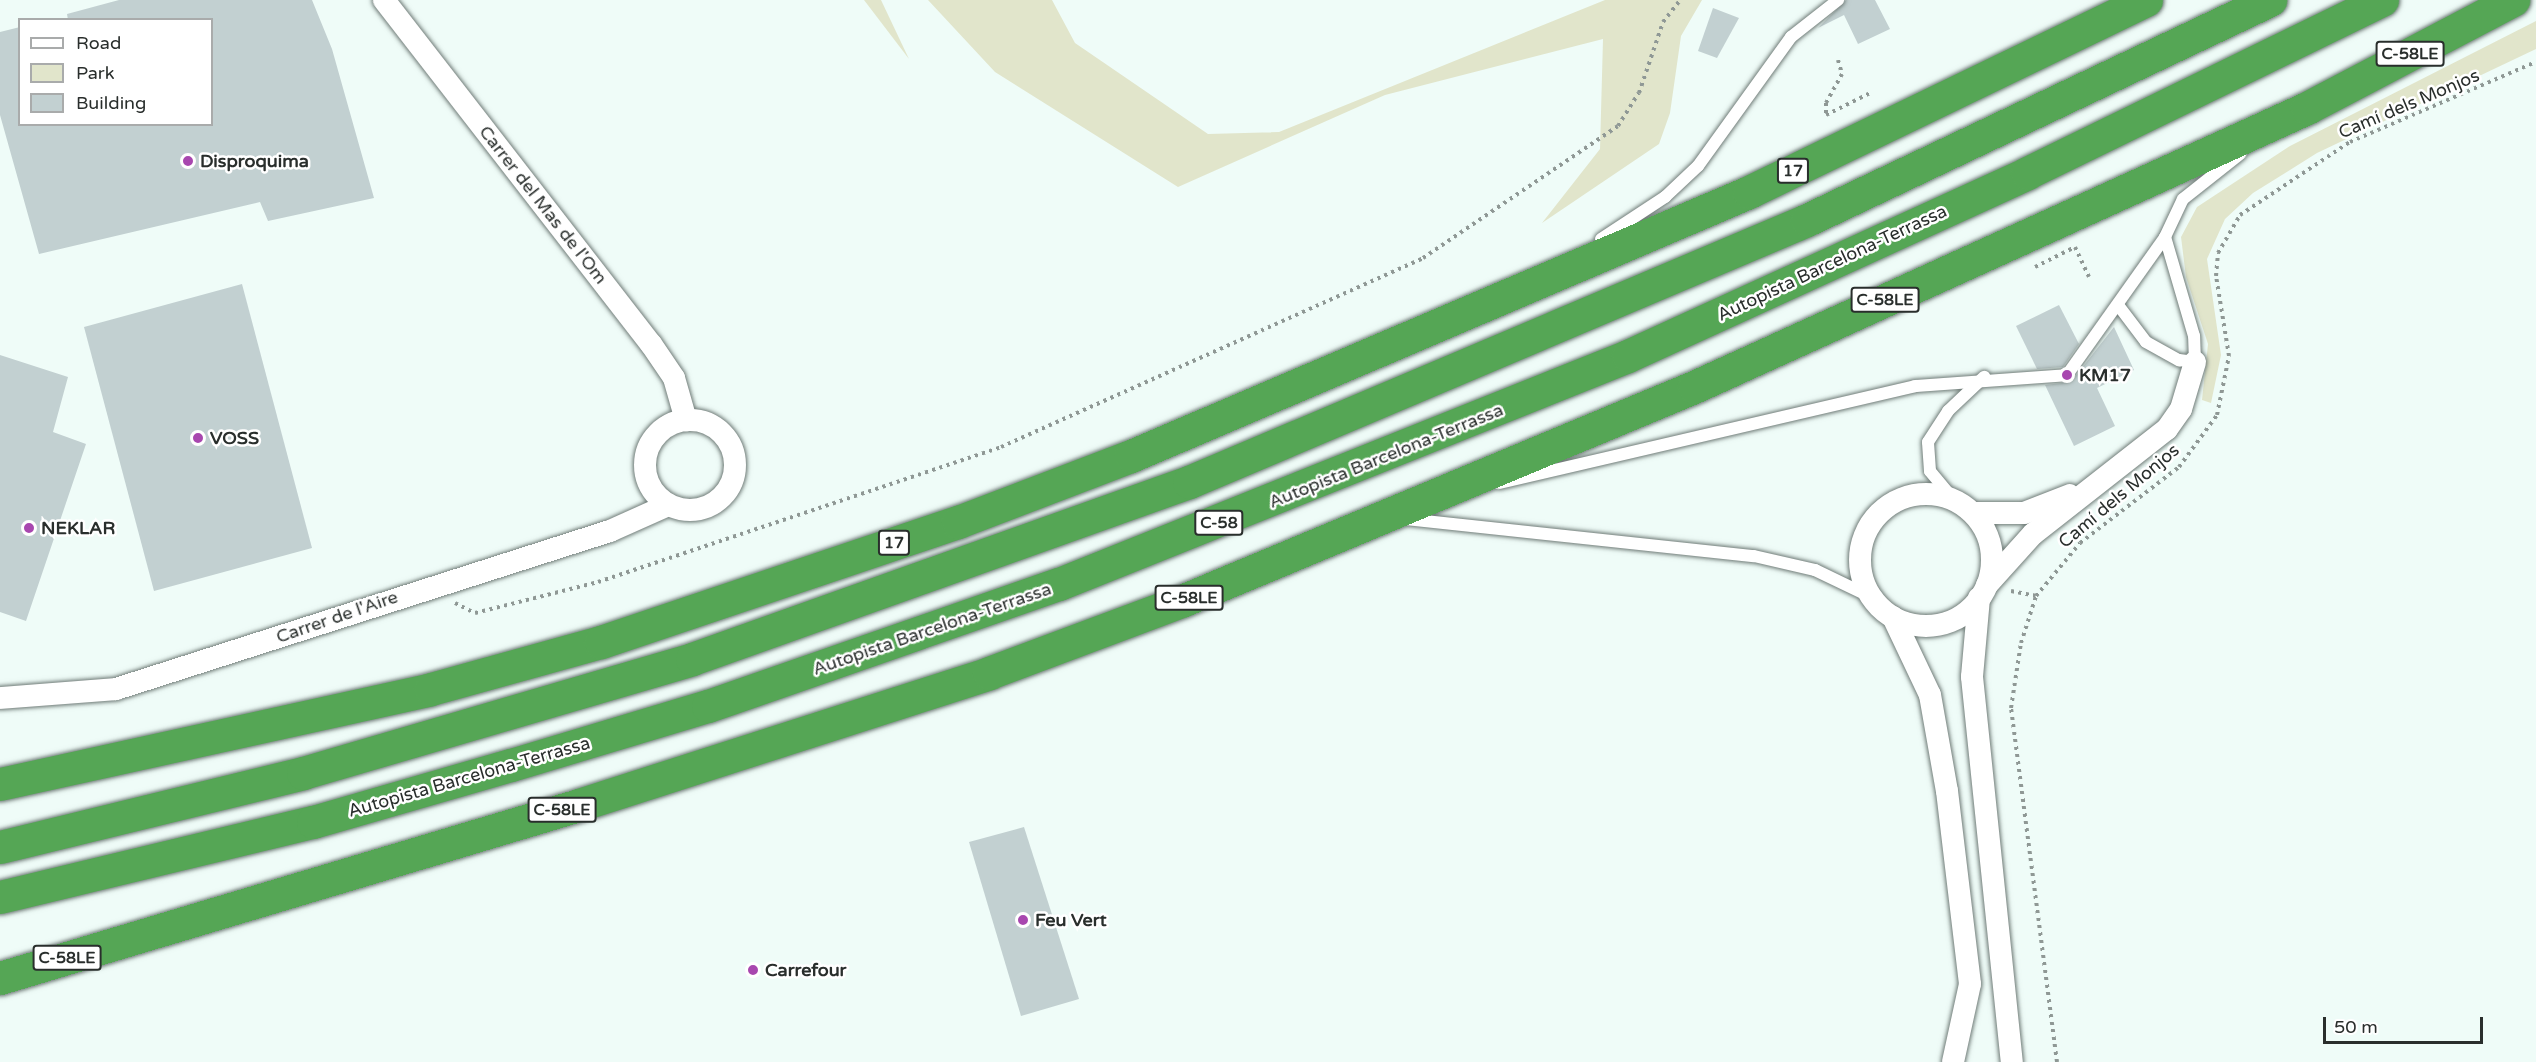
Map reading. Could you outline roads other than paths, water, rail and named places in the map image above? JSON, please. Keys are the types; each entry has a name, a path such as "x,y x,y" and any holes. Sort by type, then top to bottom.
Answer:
{"highway":[{"name":"17","path":"338,711 601,642 958,522 1435,329 1749,192 2146,0"},
{"path":"0,847 303,773 692,660 1189,482 1797,224 2270,0"},
{"name":"Autopista Barcelona-Terrassa","path":"0,897 313,822 708,706 1170,542 1628,356 2027,173 2382,0"},
{"name":"C-58LE","path":"0,978 568,809 988,674 1462,487 2307,108 2513,0"},
{"path":"0,761 338,711"},
{"path":"0,784 338,711"},
{"path":"0,996 133,938"}],"street":[{"name":"Carrer del Mas de l'Om","path":"384,0 651,344 674,378 686,420"},
{"path":"2091,486 2024,513 1964,507 1919,494 1895,501 1876,517 1860,550 1861,574 1871,597 1893,617 1913,625 1945,623 1983,592 2033,534 2091,486 2167,429 2181,409 2195,362"},
{"path":"686,420 704,422 726,437 735,471 726,492 709,506 686,510 668,505 647,480 646,453 666,426 686,420"},
{"name":"Carrer de l'Aire","path":"0,698 116,688 442,582 610,531 668,505"},
{"path":"1964,507 1989,541 1971,667 2012,1062"},
{"path":"1893,617 1930,695 1947,791 1970,984 1953,1062"}],"lane":[{"path":"1435,329 1514,280 1589,246 1665,197 1704,158 1791,36 1838,0"},
{"path":"1462,487 1525,478 1915,386 1984,377 2067,375 2165,237 2183,199 2307,108"},
{"path":"2118,305 2146,342 2195,362 2194,336 2165,237"},
{"path":"1964,507 1930,471 1929,442 1948,411 1984,377"},
{"path":"1387,518 1755,556 1815,570 1871,597"}],"place":[{"name":"Disproquima","path":"188,161"},
{"name":"KM17","path":"2067,375"},
{"name":"VOSS","path":"198,438"},
{"name":"NEKLAR","path":"29,528"},
{"name":"Feu Vert","path":"1023,920"},
{"name":"Carrefour","path":"753,970"}]}
